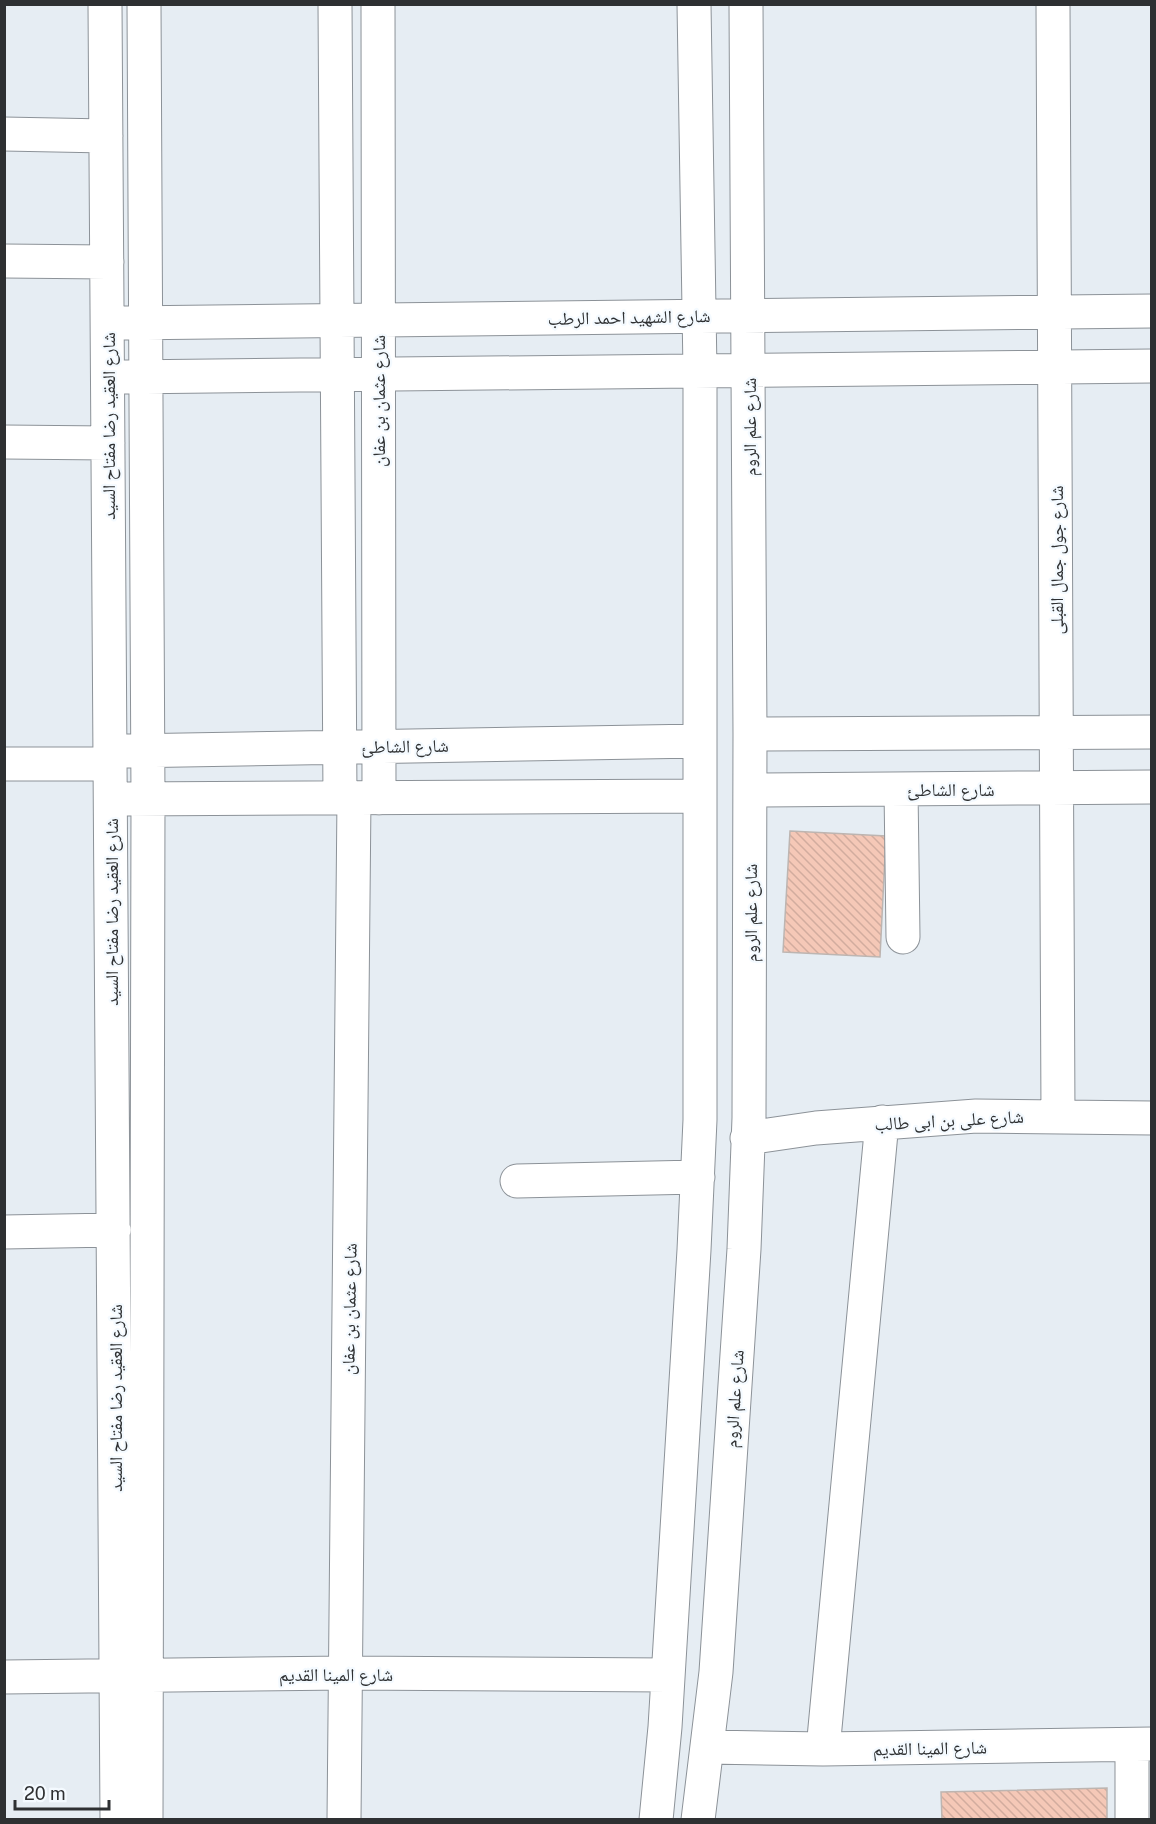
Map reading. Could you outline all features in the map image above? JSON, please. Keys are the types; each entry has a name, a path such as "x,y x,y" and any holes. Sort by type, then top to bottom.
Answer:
{"street":[{"name":"شارع العقيد رضا مفتاح السيد","path":"105,4 114,1230 132,1676 146,1820"},
{"name":"شارع العقيد رضا مفتاح السيد","path":"117,1820 132,1676 148,799 144,4"},
{"name":"شارع عثمان بن عفان","path":"335,4 340,747 358,798 344,1820"},
{"name":"شارع عثمان بن عفان","path":"358,798 379,747 378,4"},
{"path":"656,1820 668,1675 700,1120 700,371 694,4"},
{"name":"شارع علم الروم","path":"698,1820 716,1672 744,1249 748,1128 750,734 746,4"},
{"name":"شارع جول جمال القبلى","path":"1053,4 1058,1116"},
{"path":"4,134 106,136"},
{"path":"4,261 107,262"},
{"name":"شارع الشهيد احمد الرطب","path":"107,324 1152,311"},
{"path":"107,377 1152,366"},
{"path":"4,442 108,443"},
{"path":"750,734 1152,732"},
{"name":"شارع الشاطئ","path":"4,764 110,758 148,751 700,741"},
{"name":"شارع الشاطئ","path":"750,790 1152,787"},
{"path":"901,789 903,937"},
{"path":"110,799 700,796"},
{"path":"701,1047 720,1052 749,1045"},
{"name":"شارع على بن ابى طالب","path":"700,1120 719,1113 739,1114 748,1128 816,1128 976,1116 1152,1118"},
{"path":"823,1749 882,1122"},
{"path":"518,1182 698,1177"},
{"path":"4,1232 114,1230"},
{"name":"شارع المينا القديم","path":"4,1677 346,1673 668,1675"},
{"path":"1132,1820 1142,1745"},
{"name":"شارع المينا القديم","path":"708,1747 823,1749 1142,1745"}],"building":[{"path":"790,831 886,836 880,957 783,952"},
{"path":"1107,1788 1107,1820 942,1820 941,1792"}]}
